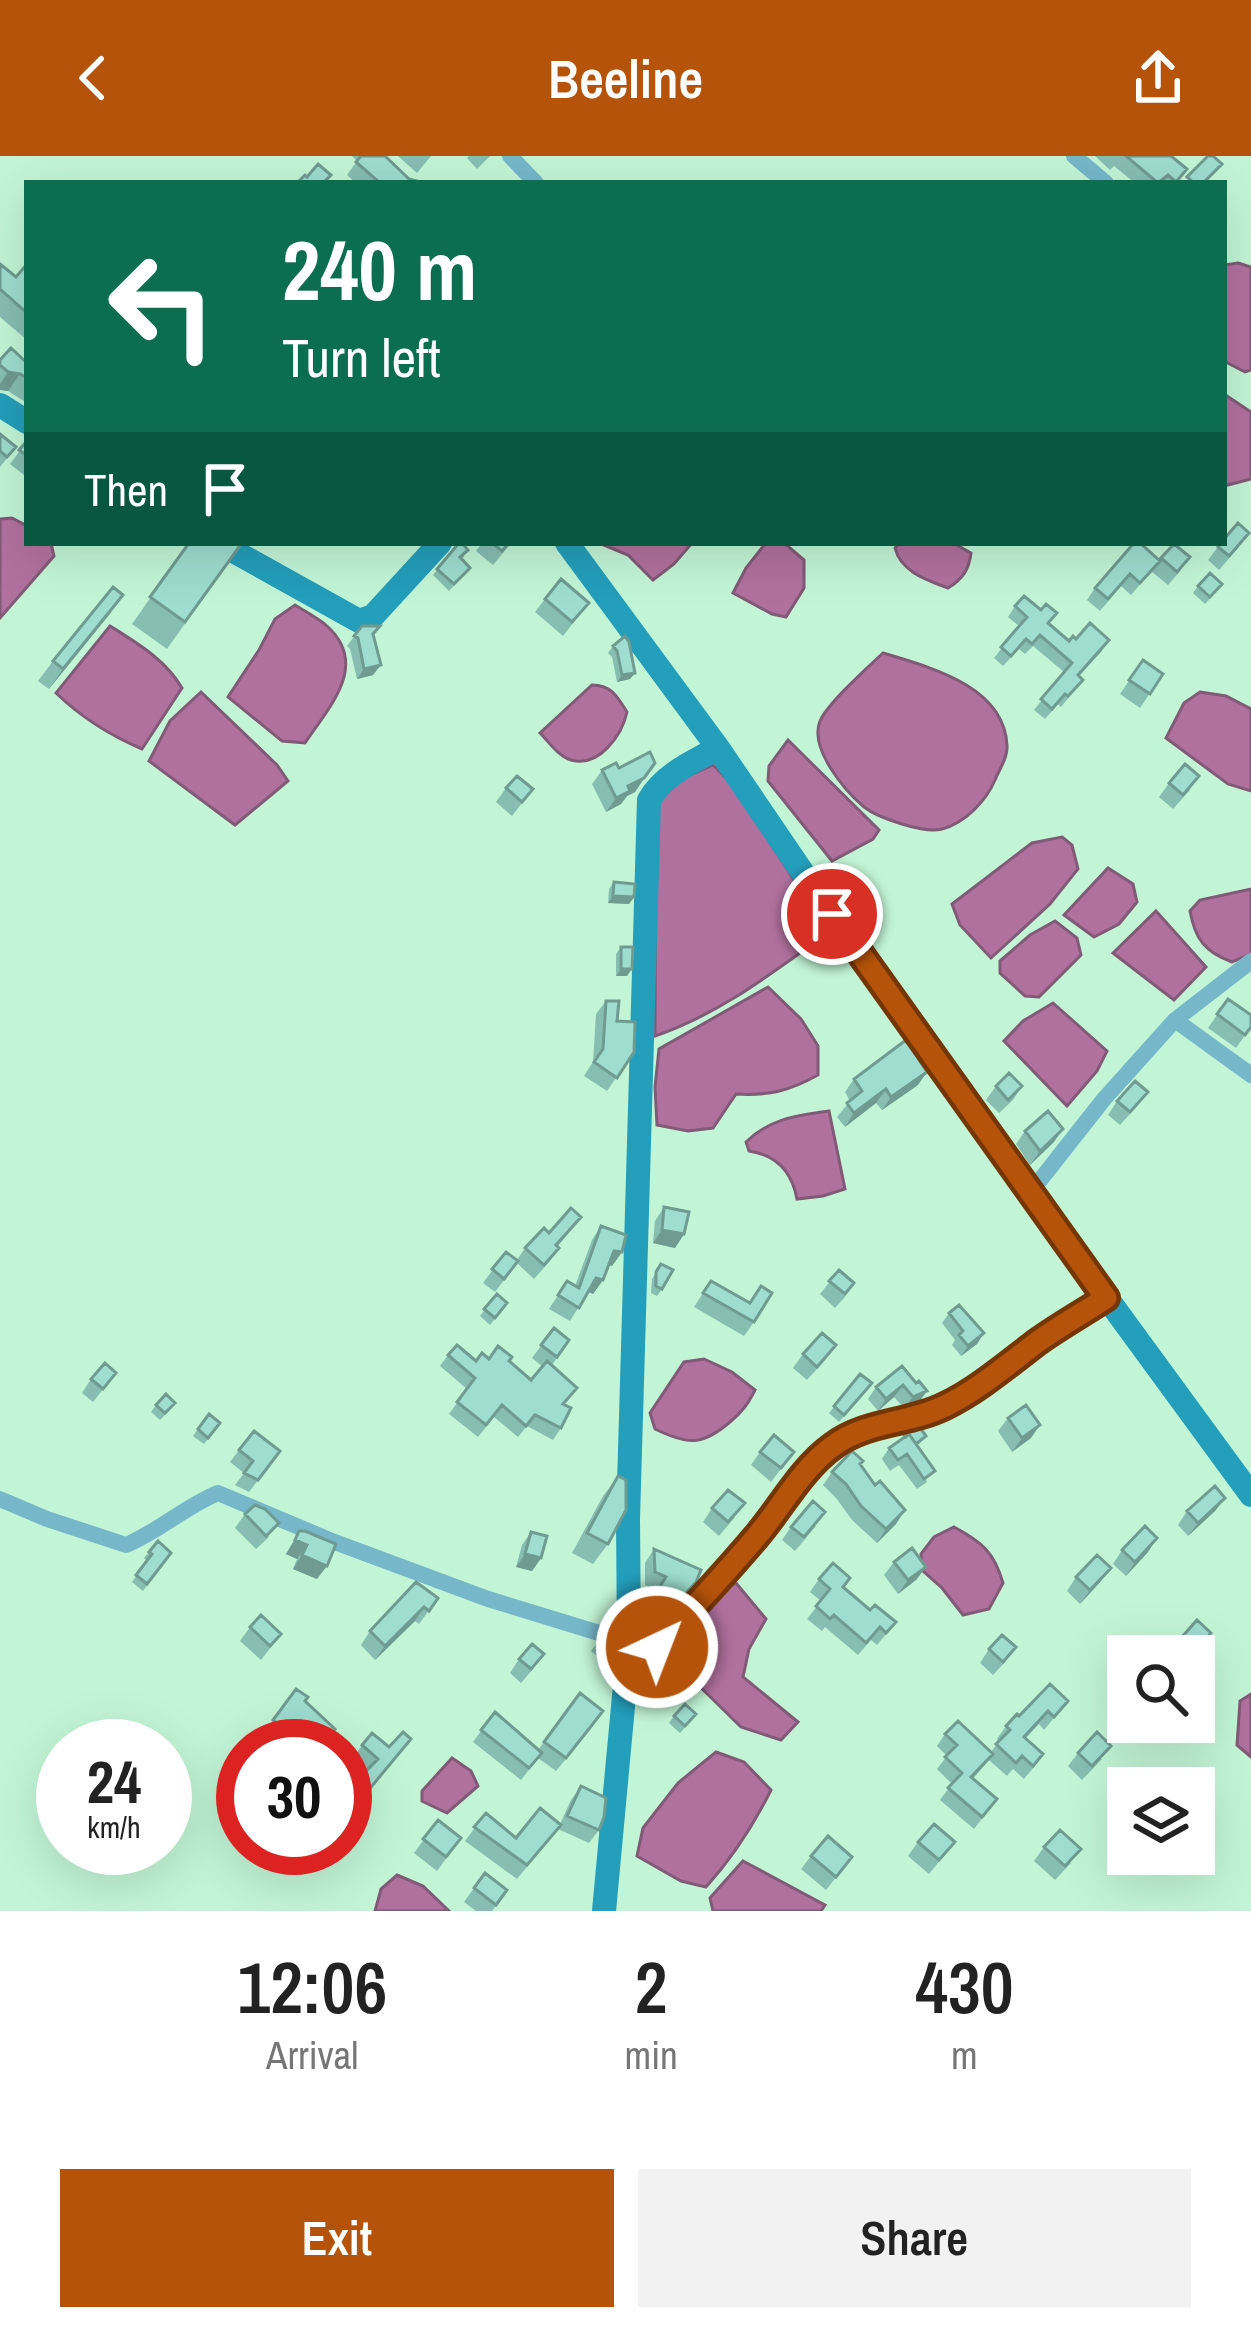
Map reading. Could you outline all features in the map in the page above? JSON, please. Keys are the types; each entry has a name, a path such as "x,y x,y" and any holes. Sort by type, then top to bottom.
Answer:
{"street":[{"path":"510,156 533,180"},
{"path":"1074,156 1102,180"},
{"path":"224,546 359,621 373,616 437,546"},
{"path":"569,546 1251,1495"},
{"path":"604,1911 627,1654 649,800 667,778 718,748"},
{"path":"1030,1193 1174,1020 1251,961"},
{"path":"1174,1020 1251,1075"},
{"path":"0,1499 126,1546 218,1493 627,1654 657,1647 830,1448 855,1433 946,1406 1106,1298"}],"shaded area":[{"path":"1227,265 1251,267 1251,370 1245,372 1227,363"},
{"path":"1227,396 1251,412 1251,479 1227,485"},
{"path":"12,518 24,524 24,546 52,546 54,556 0,618 0,519"},
{"path":"606,546 689,546 653,580 628,555"},
{"path":"763,546 788,546 804,560 804,588 786,617 733,593"},
{"path":"958,546 971,553 961,577 948,588 909,569 895,548"},
{"path":"295,605 327,626 345,656 341,686 305,743 282,741 228,697 275,619"},
{"path":"110,626 159,661 182,688 142,749 96,725 56,693"},
{"path":"883,653 961,682 993,708 1003,725 1007,750 991,788 974,810 951,826 925,829 871,811 847,790 824,756 818,732 824,714"},
{"path":"592,685 609,689 627,712 608,748 591,759 571,760 540,733"},
{"path":"201,692 288,781 235,825 149,761 170,721"},
{"path":"1200,692 1226,696 1251,709 1251,791 1228,784 1166,738 1184,703"},
{"path":"788,740 879,830 873,839 832,861 768,781 769,766"},
{"path":"713,765 733,785 828,933 724,1004 655,1036 656,803 682,779"},
{"path":"1062,837 1072,845 1078,869 1050,904 991,958 960,925 952,904 1032,843"},
{"path":"1108,868 1133,884 1137,902 1119,924 1094,937 1064,915"},
{"path":"1251,889 1251,954 1232,962 1203,943 1190,911 1200,900"},
{"path":"1156,911 1206,967 1174,1000 1113,953"},
{"path":"1055,921 1077,938 1081,955 1039,997 1025,996 1000,973 1000,961"},
{"path":"768,987 801,1019 818,1046 818,1075 778,1091 736,1094 713,1128 688,1131 657,1125 659,1049"},
{"path":"1053,1003 1107,1051 1097,1071 1067,1106 1004,1041 1023,1021"},
{"path":"829,1111 845,1189 797,1199 781,1166 749,1151 746,1142 775,1123"},
{"path":"704,1359 755,1390 747,1404 703,1439 686,1440 655,1429 650,1413 684,1362"},
{"path":"954,1527 986,1549 999,1572 1003,1583 989,1609 963,1615 922,1570 921,1554 934,1537"},
{"path":"736,1583 766,1619 749,1649 743,1677 798,1722 781,1740 741,1727 688,1675 657,1655 707,1599"},
{"path":"1251,1694 1251,1757 1237,1745 1240,1701"},
{"path":"716,1752 744,1762 771,1790 742,1841 706,1887 681,1881 637,1856 643,1828 678,1783"},
{"path":"452,1758 471,1771 478,1786 447,1813 422,1801 422,1791"},
{"path":"743,1861 825,1905 821,1911 713,1911 710,1898"},
{"path":"397,1875 423,1886 449,1911 375,1911 381,1889"}],"building":[{"path":"361,156 385,156 413,180 377,180 356,162"},
{"path":"1126,156 1171,156 1187,169 1178,180 1168,175 1154,180"},
{"path":"1208,156 1222,164 1206,180 1187,177"},
{"path":"318,164 331,175 326,180 300,180"},
{"path":"0,264 16,277 24,268 24,310 0,289"},
{"path":"11,348 24,360 24,376 8,372 0,360"},
{"path":"0,434 16,447 7,457 0,451"},
{"path":"1238,523 1249,533 1229,556 1218,547 1227,546 1227,536"},
{"path":"187,546 240,546 185,622 150,597"},
{"path":"456,546 468,550 460,557 470,568 454,584 437,569"},
{"path":"1131,546 1143,546 1160,561 1140,583 1130,574 1108,599 1095,588"},
{"path":"1172,546 1190,557 1177,572 1161,558"},
{"path":"1210,573 1222,584 1210,597 1198,586"},
{"path":"561,579 589,603 572,622 545,599"},
{"path":"113,587 123,595 63,669 53,661"},
{"path":"1024,596 1041,610 1046,604 1057,613 1048,623 1069,641 1090,623 1109,640 1078,675 1083,680 1052,709 1041,699 1072,663 1040,635 1032,644 1026,639 1011,656 1001,647 1027,617 1015,606"},
{"path":"362,626 380,626 373,634 381,665 364,669 354,636"},
{"path":"625,636 635,673 622,675 613,646"},
{"path":"1143,660 1163,674 1150,694 1129,680"},
{"path":"650,752 655,763 644,778 616,798 602,770 616,763 619,768"},
{"path":"1185,764 1199,776 1183,795 1169,783"},
{"path":"517,776 533,789 522,802 506,788"},
{"path":"614,882 635,884 634,897 613,896"},
{"path":"621,947 633,947 632,969 621,969"},
{"path":"1228,999 1251,1015 1245,1035 1217,1014"},
{"path":"606,1001 619,1001 617,1021 635,1022 634,1052 617,1078 594,1062 603,1049"},
{"path":"906,1040 927,1072 891,1097 886,1089 854,1113 847,1103 862,1091 854,1079"},
{"path":"1009,1073 1022,1086 1008,1100 996,1086"},
{"path":"1135,1081 1148,1092 1130,1112 1117,1101"},
{"path":"1048,1111 1063,1129 1040,1151 1025,1131"},
{"path":"664,1207 689,1212 684,1234 662,1230"},
{"path":"571,1208 581,1217 544,1265 525,1248 544,1228 549,1233"},
{"path":"601,1226 626,1235 622,1252 614,1251 603,1280 596,1278 579,1308 558,1295 567,1281 579,1288"},
{"path":"506,1252 518,1261 504,1279 492,1269"},
{"path":"661,1264 673,1270 662,1289 656,1286"},
{"path":"839,1270 854,1283 845,1294 829,1281"},
{"path":"711,1281 750,1303 761,1286 772,1293 754,1322 703,1293"},
{"path":"497,1294 507,1303 495,1318 484,1309"},
{"path":"959,1305 984,1333 968,1346 949,1313"},
{"path":"554,1328 569,1340 557,1357 541,1345"},
{"path":"822,1333 836,1345 817,1367 803,1354"},
{"path":"457,1345 476,1361 482,1353 489,1359 498,1346 531,1380 547,1361 577,1388 563,1404 571,1408 561,1428 535,1415 526,1426 502,1405 486,1425 457,1402 475,1378 448,1355"},
{"path":"105,1363 116,1373 103,1389 91,1379"},
{"path":"902,1366 927,1391 913,1397 903,1385 886,1399 876,1387"},
{"path":"860,1374 872,1383 844,1415 834,1406"},
{"path":"166,1394 175,1403 165,1413 156,1405"},
{"path":"1026,1405 1040,1425 1022,1438 1008,1418"},
{"path":"209,1414 220,1423 208,1438 198,1429"},
{"path":"918,1425 926,1436 916,1444 909,1434 904,1435"},
{"path":"254,1431 280,1451 258,1480 244,1473 253,1461 239,1450"},
{"path":"909,1434 935,1471 924,1479 907,1454 898,1460 889,1448"},
{"path":"774,1435 794,1452 781,1468 760,1452"},
{"path":"852,1451 875,1485 880,1481 905,1510 886,1529 832,1472"},
{"path":"618,1476 626,1480 626,1510 608,1544 587,1533"},
{"path":"1215,1486 1225,1498 1198,1523 1187,1511"},
{"path":"728,1490 745,1503 728,1522 712,1508"},
{"path":"813,1501 825,1512 804,1537 791,1527"},
{"path":"255,1505 279,1523 266,1536 245,1514"},
{"path":"1145,1526 1157,1538 1135,1562 1122,1550"},
{"path":"299,1531 336,1544 327,1566 302,1555 307,1545 295,1540"},
{"path":"531,1532 547,1536 541,1558 525,1554"},
{"path":"158,1541 171,1553 147,1584 136,1575"},
{"path":"912,1548 926,1567 908,1580 894,1562"},
{"path":"654,1549 701,1570 658,1624 655,1594 666,1577 655,1572"},
{"path":"1097,1555 1111,1568 1090,1590 1076,1577"},
{"path":"833,1563 850,1578 843,1587 870,1610 875,1605 896,1622 886,1633 880,1627 866,1643 816,1606 830,1589 819,1579"},
{"path":"416,1582 438,1598 385,1646 370,1631"},
{"path":"261,1615 281,1634 270,1646 250,1627"},
{"path":"1197,1620 1211,1633 1209,1635 1184,1635"},
{"path":"605,1632 621,1636 619,1652 600,1638"},
{"path":"1002,1635 1016,1647 1003,1662 989,1649"},
{"path":"532,1644 544,1654 531,1669 519,1659"},
{"path":"670,1646 679,1655 669,1666 656,1655"},
{"path":"1050,1684 1068,1701 1054,1717 1048,1711 1024,1737 1043,1754 1033,1766 1022,1756 1016,1763 996,1744 1010,1730 1006,1726"},
{"path":"296,1689 324,1719 274,1719"},
{"path":"580,1693 603,1711 566,1758 544,1742"},
{"path":"685,1704 696,1714 685,1726 674,1716"},
{"path":"495,1712 542,1753 529,1768 481,1730"},
{"path":"958,1721 993,1754 971,1777 997,1799 982,1817 948,1788 962,1773 945,1757 957,1745 945,1734"},
{"path":"403,1732 411,1739 372,1786 372,1765 378,1759 372,1754 372,1733 389,1747"},
{"path":"1097,1732 1111,1746 1092,1766 1078,1753"},
{"path":"581,1786 606,1798 599,1830 567,1816"},
{"path":"540,1808 561,1825 527,1865 474,1827 486,1813 516,1838"},
{"path":"438,1820 461,1838 446,1857 423,1839"},
{"path":"934,1824 955,1842 939,1860 918,1842"},
{"path":"1060,1830 1081,1849 1065,1866 1044,1847"},
{"path":"828,1836 852,1857 836,1877 811,1856"},
{"path":"485,1873 507,1890 496,1905 474,1888"}],"route":[{"path":"657,1647 830,1448 855,1433 946,1406 1106,1298 832,914"}]}
